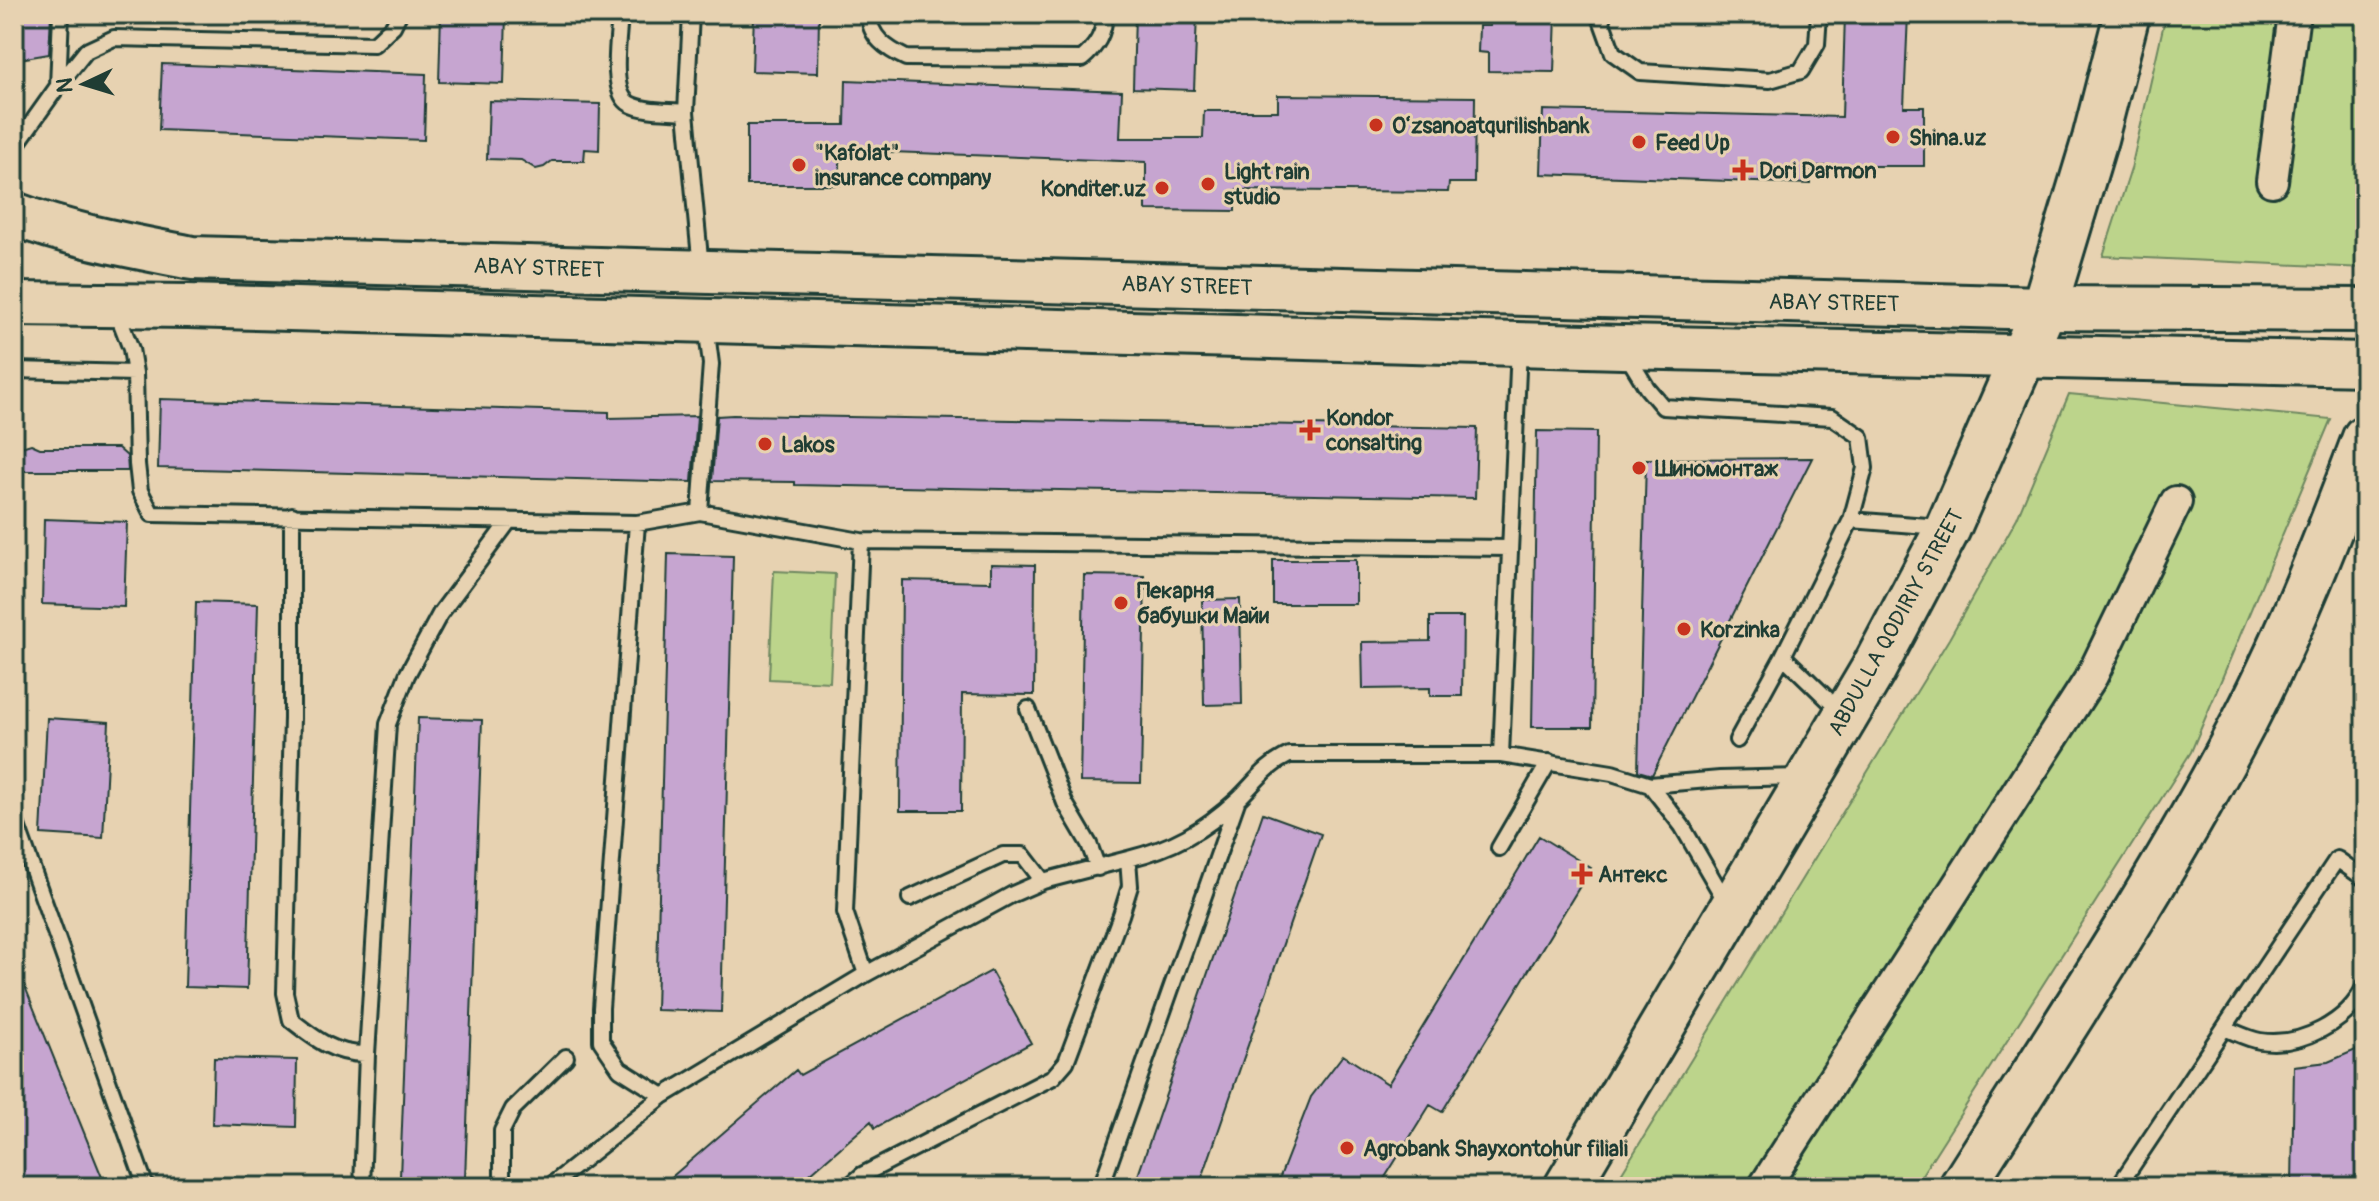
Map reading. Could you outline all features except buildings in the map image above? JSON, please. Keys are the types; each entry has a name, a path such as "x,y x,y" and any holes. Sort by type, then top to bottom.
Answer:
{"main road":[{"name":"ABDULLA QODIRIY STREET","path":"1567,1187 1846,716 1948,528 2044,308 2095,139 2127,14"},
{"name":"ABAY STREET","path":"14,214 43,225 107,241 192,258 2044,308 2365,310"},
{"path":"702,272 706,321"},
{"path":"14,304 114,304 1622,347 2365,364"},
{"path":"1962,1187 2153,885 2246,719 2278,650 2365,438"}],"street":[{"path":"2272,181 2294,14"},
{"path":"1764,1187 2092,676 2176,502"}],"lane":[{"path":"58,86 61,14"},
{"path":"14,148 86,51 114,38 374,44 393,26 399,14"},
{"path":"620,14 617,88 626,103 686,112"},
{"path":"691,14 686,112 702,272"},
{"path":"869,14 869,23 884,48 906,58 1082,59 1096,46 1105,27 1105,14"},
{"path":"1599,14 1613,53 1640,72 1770,80 1801,71 1817,44 1819,14"},
{"path":"114,304 131,349 135,373 140,491 152,514 637,523 700,512 861,541 1510,548"},
{"path":"700,512 711,364 706,321"},
{"path":"1501,755 1519,343"},
{"path":"1622,347 1647,388 1663,407 1832,417 1861,437 1865,468 1851,520 1737,740"},
{"path":"14,370 135,373"},
{"path":"292,515 292,718 285,993 291,1020 325,1046 350,1054 367,1054"},
{"path":"1851,520 1948,528"},
{"path":"362,1187 367,1054 388,724 407,675 440,614 509,521"},
{"path":"637,523 601,1041 620,1069 663,1096"},
{"path":"861,541 845,912 866,974"},
{"path":"1783,656 1846,716"},
{"path":"1028,709 1065,803 1089,844 1098,868"},
{"path":"549,1187 663,1096 866,974 1013,894 1043,881 1159,851 1201,831 1238,798 1269,764 1289,755 1501,755 1612,773 1650,785 1720,779 1809,777"},
{"path":"1499,848 1549,762"},
{"path":"1650,785 1682,826 1731,910"},
{"path":"1101,1187 1238,798"},
{"path":"14,817 146,1187"},
{"path":"910,898 1003,855 1023,855 1043,881"},
{"path":"848,1187 1053,1077 1066,1062 1130,886 1128,859"},
{"path":"2118,1187 2337,859 2365,879"},
{"path":"2224,1028 2260,1041 2298,1040 2333,1024 2360,997 2365,985"},
{"path":"502,1187 502,1131 513,1109 566,1057"}],"green space":[{"path":"2166,14 2365,14 2365,268 2103,256 2131,169"},
{"path":"2069,394 2331,419 2191,752 1914,1187 1613,1187 1949,639 2017,518"},
{"path":"774,571 835,574 830,682 769,679"}],"place":[{"name":"Oʻzsanoatqurilishbank","path":"1376,125"},
{"name":"Shina.uz","path":"1893,137"},
{"name":"Feed Up","path":"1639,142"},
{"name":"\"Kafolat\" insurance company","path":"799,165"},
{"name":"Dori Darmon","path":"1743,170"},
{"name":"Light rain studio","path":"1208,184"},
{"name":"Konditer.uz","path":"1162,188"},
{"name":"Kondor consalting","path":"1310,430"},
{"name":"Lakos","path":"765,444"},
{"name":"Шиномонтаж","path":"1639,468"},
{"name":"Пекарня бабушки Майи","path":"1121,603"},
{"name":"Korzinka","path":"1684,629"},
{"name":"Антекс","path":"1582,874"},
{"name":"Agrobank Shayxontohur filiali","path":"1347,1148"}]}
